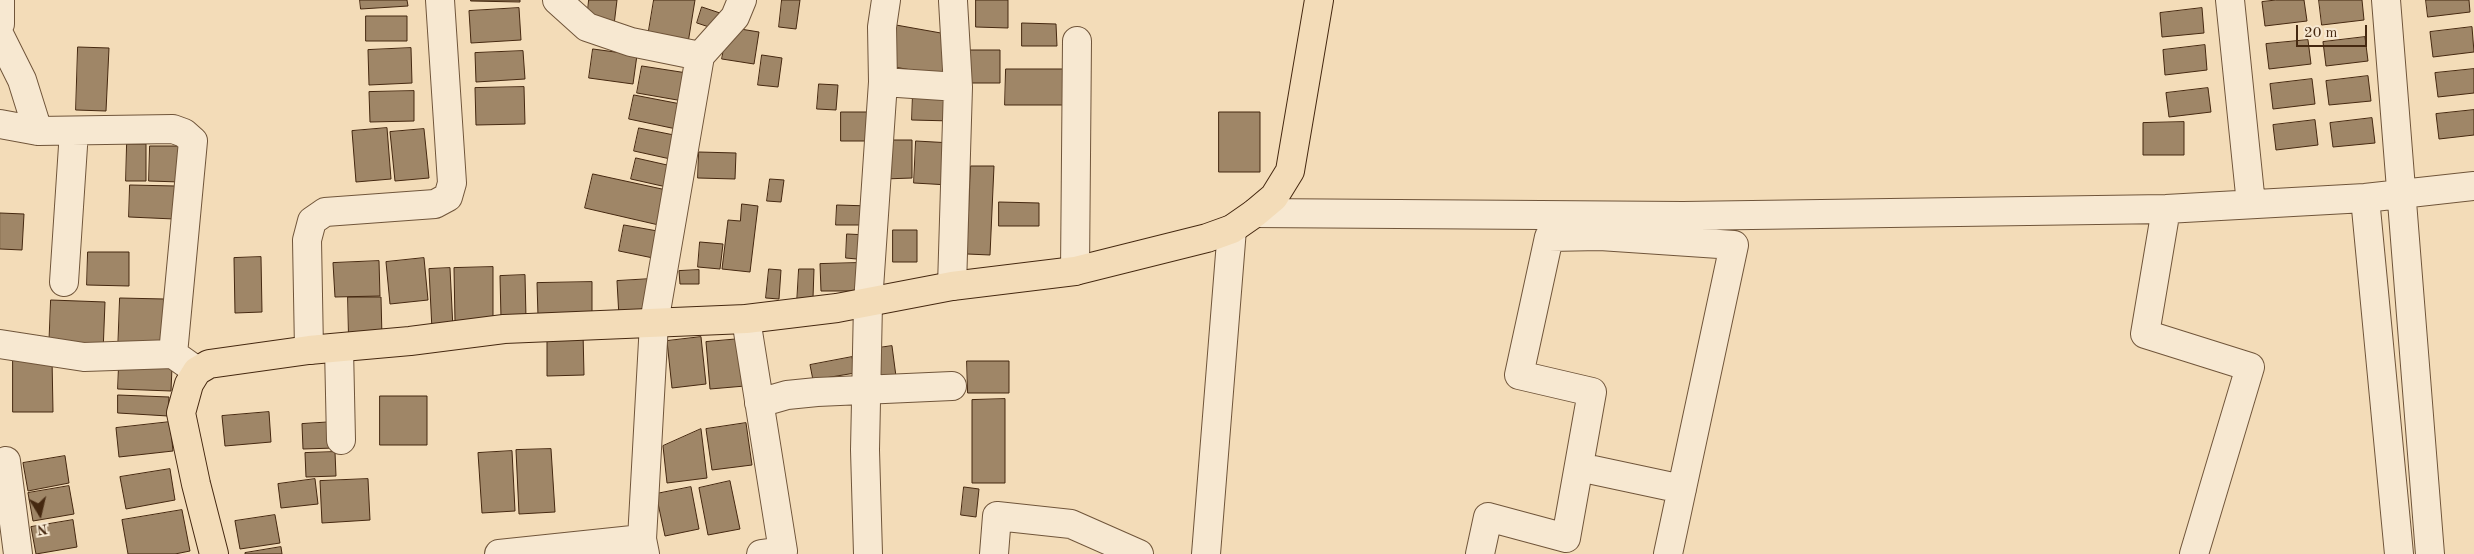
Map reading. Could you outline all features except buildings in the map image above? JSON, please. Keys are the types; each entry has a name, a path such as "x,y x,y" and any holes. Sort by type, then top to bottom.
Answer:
{"main road":[{"path":"214,554 196,484 181,413 189,384 197,371 209,364 309,350 410,341 504,329 746,319 868,303 952,286 1075,271 1208,238 1232,229 1255,213 1274,197 1290,171 1319,0"}],"street":[{"path":"0,0 0,24"},
{"path":"309,350 307,240 312,221 325,212 434,204 448,197 452,183 440,0"},
{"path":"557,0 587,27 631,42 700,56"},
{"path":"499,554 644,546 654,323 700,56 736,17 742,0"},
{"path":"868,554 866,391 868,303 883,82 882,27 886,0"},
{"path":"2230,0 2251,204"},
{"path":"2386,0 2430,554"},
{"path":"952,286 958,87 953,1"},
{"path":"0,36 22,80 38,131"},
{"path":"1075,271 1077,41"},
{"path":"883,82 958,87"},
{"path":"0,124 38,131 173,129 184,133 193,141 173,354"},
{"path":"64,282 74,131"},
{"path":"1480,554 1488,517 1566,538 1592,392 1518,375 1549,237 1600,226 1683,216 2166,209 2365,198 2402,192 2474,186"},
{"path":"2365,198 2399,554"},
{"path":"2166,209 2145,334 2250,366 2194,554"},
{"path":"1255,213 1600,226 1734,245 1668,554"},
{"path":"1206,554 1232,229"},
{"path":"746,319 783,551 762,554"},
{"path":"0,344 84,357 173,354 197,371"},
{"path":"339,348 341,440"},
{"path":"759,403 787,395 952,386"},
{"path":"6,461 18,554"},
{"path":"1579,467 1682,489"},
{"path":"994,554 997,516 1071,524 1139,554"}]}
